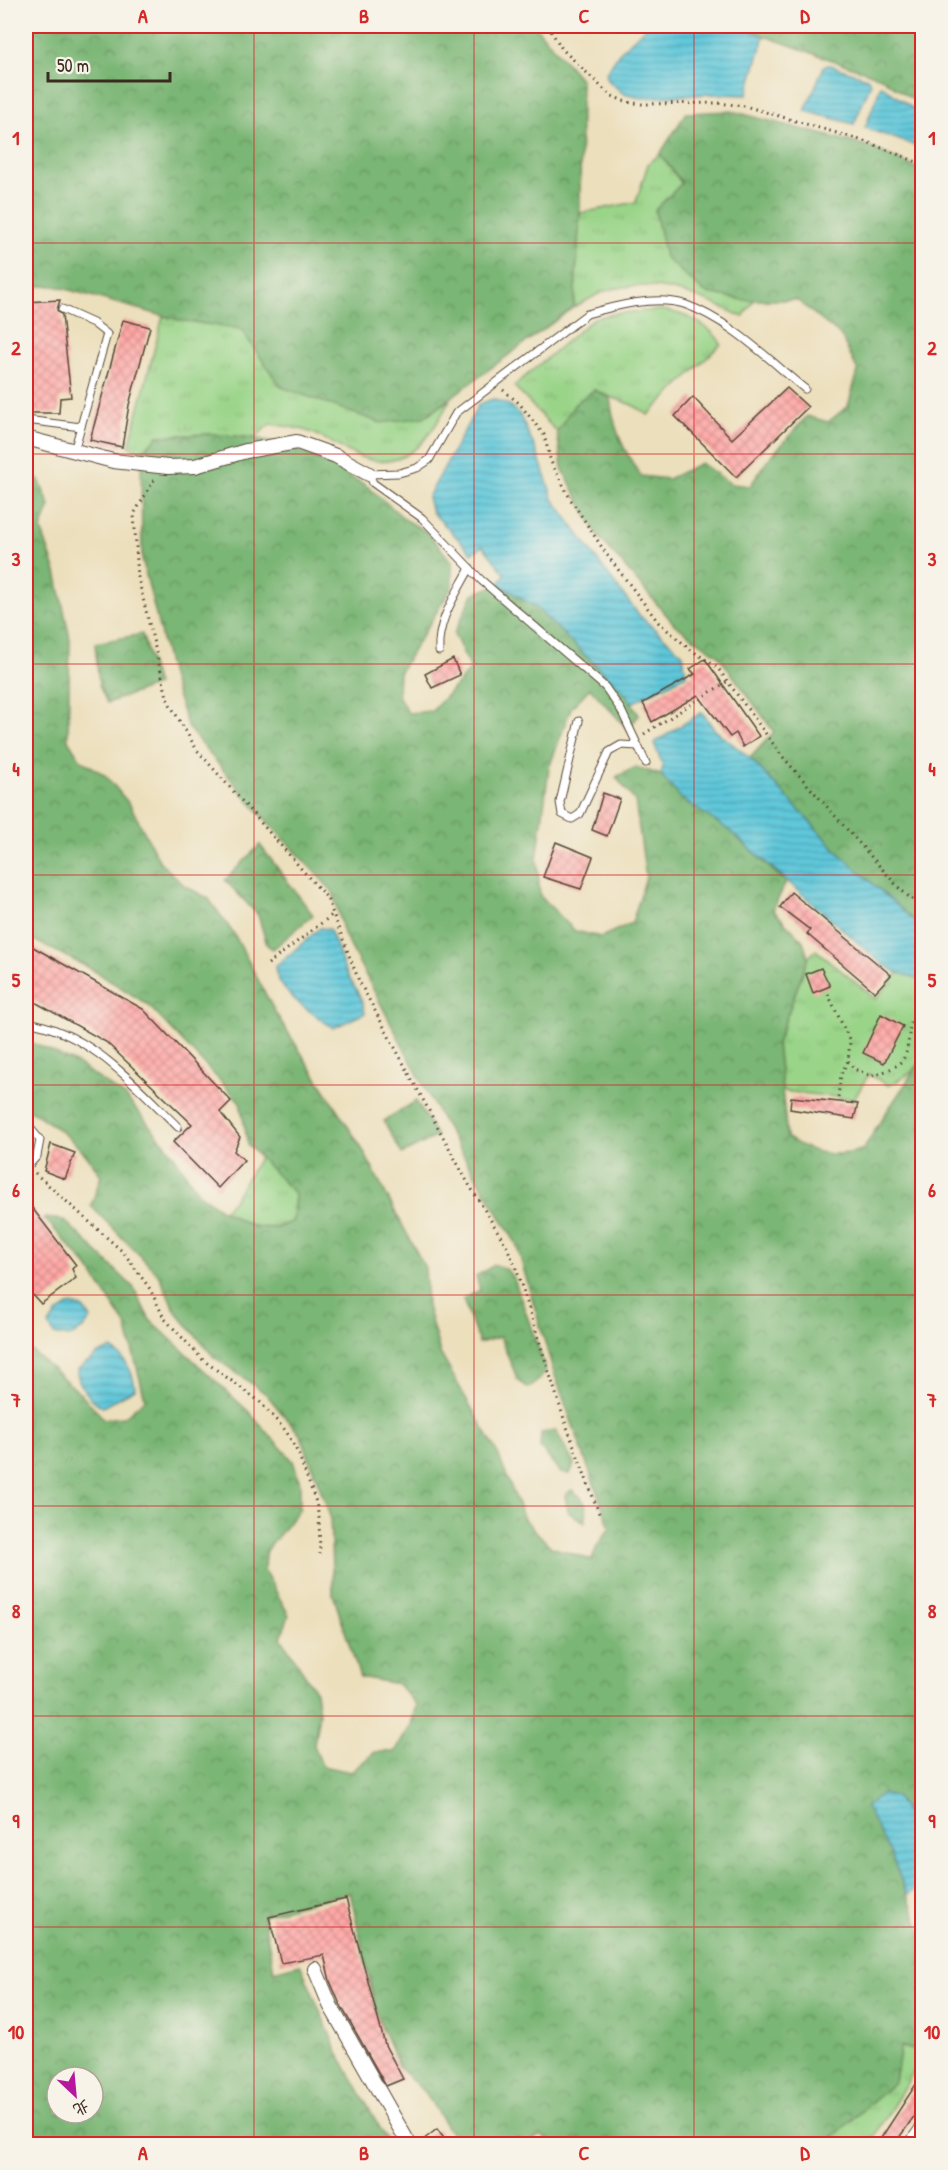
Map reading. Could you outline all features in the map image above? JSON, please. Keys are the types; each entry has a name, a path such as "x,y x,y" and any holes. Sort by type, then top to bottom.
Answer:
{"street":[{"path":"26,438 113,461 168,467 195,466 246,451 297,442 336,456 369,474"},
{"path":"315,1969 330,2005 409,2145"}],"lane":[{"path":"646,763 621,710 605,687 470,568 422,518 373,483 369,474 399,473 417,468 429,460 456,413 587,314 613,306 652,302 682,304 724,324 805,389"},
{"path":"62,309 93,322 107,334 74,451"},
{"path":"26,420 81,427"},
{"path":"439,651 438,633 444,615 470,568"},
{"path":"579,721 560,802 562,814 572,819 580,814 609,752 621,745 638,746"},
{"path":"26,1022 82,1043 110,1061 178,1127"},
{"path":"26,1124 40,1140 37,1156 28,1162"},
{"path":"907,2145 922,2123"}],"path":[{"path":"549,26 562,49 609,95 626,102 642,104 718,103 745,106 867,142 922,165"},
{"path":"495,383 519,403 544,435 551,462 571,500 607,555 659,623 717,667 789,764 899,888 922,908"},
{"path":"168,467 149,485 134,514 138,578 168,701 197,750 327,898 359,981 468,1183 506,1245 564,1419 600,1516"},
{"path":"640,737 729,681"},
{"path":"268,964 332,915"},
{"path":"848,1061 854,1069 872,1076 895,1068 907,1056 910,1023 922,1019 919,987"},
{"path":"828,994 850,1041 848,1061 841,1074 837,1097"},
{"path":"28,1162 38,1178 124,1253 150,1289 164,1318 203,1360 259,1401 286,1431 298,1453 316,1503 319,1518 320,1554"}],"green space":[{"path":"26,26 535,26 581,80 580,213 574,307 424,417 381,423 281,387 241,329 178,320 55,286 26,286"},
{"path":"736,26 922,26 922,106 880,77"},
{"path":"731,111 867,146 922,170 922,928 841,855 750,758 774,732 718,655 675,625 598,536 562,468 557,432 575,404 595,390 610,398 620,439 641,476 668,479 701,463 731,484 750,486 767,461 807,416 828,422 848,406 858,371 841,336 797,300 743,300 704,292 665,257 655,210 682,183 660,154 686,113"},
{"path":"660,154 682,184 704,292 754,300 743,317 696,297 646,286 607,290 574,307 580,213 636,202 648,164"},
{"path":"661,310 678,313 703,325 717,337 721,344 648,415 642,410 594,390 575,404 557,432 514,386 594,318 619,313"},
{"path":"163,316 241,329 281,387 424,417 450,400 429,435 420,445 410,453 386,461 363,458 303,430 270,424 255,438 212,434 158,436 141,453 129,446"},
{"path":"212,434 255,438 290,446 367,486 406,520 427,532 452,562 452,587 399,673 398,695 408,713 432,711 471,669 454,634 473,594 499,584 534,606 627,695 639,715 628,729 590,688 571,708 549,768 537,859 540,896 575,931 601,937 632,923 646,877 635,801 616,777 636,767 661,775 682,799 730,831 786,882 773,910 803,941 808,958 777,1043 787,1137 805,1147 824,1153 844,1154 864,1149 881,1120 922,1062 922,1835 896,1797 866,1807 891,1854 922,1933 922,2053 901,2046 895,2081 825,2144 551,2144 541,2135 527,2144 458,2144 426,2094 399,2067 378,2019 350,1892 263,1915 274,1971 300,1964 337,2051 389,2144 26,2144 26,1346 81,1394 104,1419 124,1417 145,1399 126,1325 88,1267 44,1218 64,1220 133,1287 150,1320 248,1411 293,1461 300,1483 300,1508 265,1553 264,1570 289,1615 281,1638 316,1692 319,1713 314,1745 322,1766 351,1772 375,1752 395,1752 411,1725 416,1705 398,1684 360,1677 333,1594 330,1516 301,1436 266,1394 214,1357 176,1312 158,1274 91,1206 101,1176 94,1165 68,1137 26,1108 26,1043 31,1042 77,1064 125,1096 171,1151 198,1193 223,1211 253,1227 277,1228 293,1221 295,1194 248,1145 240,1102 147,1004 93,970 26,936 26,467 39,480 50,506 41,529 56,572 70,639 68,740 80,759 106,776 130,805 160,862 185,886 208,898 234,934 275,1012 361,1147 425,1268 427,1306 440,1353 497,1452 524,1519 551,1547 592,1560 597,1546 610,1528 553,1370 516,1243 439,1115 344,934 333,892 255,808 188,728 172,680 142,559 141,453 158,436"},
{"path":"142,634 157,685 107,703 99,685 95,643"},
{"path":"260,845 313,915 273,949 267,945 258,915 225,880"},
{"path":"816,950 876,999 898,973 922,979 922,1062 909,1074 889,1086 869,1074 854,1099 782,1091 777,1043 808,958"},
{"path":"416,1101 437,1136 402,1154 384,1121"},
{"path":"260,1157 295,1194 293,1221 265,1228 249,1224 223,1211 234,1199"},
{"path":"494,1265 506,1269 514,1279 546,1370 540,1379 528,1388 518,1380 500,1337 479,1343 463,1299 480,1290 476,1276"},
{"path":"556,1431 574,1464 570,1474 561,1473 540,1447 541,1433"},
{"path":"572,1490 585,1503 585,1522 568,1512 565,1495"},
{"path":"901,2046 922,2053 922,2058 870,2144 825,2144 895,2081"}],"water":[{"path":"647,26 736,26 764,36 747,95 712,94 640,98 624,94 608,80 606,73 619,53"},
{"path":"830,65 867,78 871,83 854,124 805,111 824,66"},
{"path":"881,85 922,115 922,148 865,128"},
{"path":"493,399 509,405 520,415 538,455 553,499 640,616 683,654 686,675 632,703 627,695 534,606 499,584 505,574 483,546 472,553 432,512 428,497 479,404"},
{"path":"702,712 714,729 750,758 841,855 922,928 922,979 898,973 881,963 730,831 682,799 661,775 663,766 654,743"},
{"path":"320,928 329,929 346,971 362,1000 365,1013 333,1028 289,994 277,976 275,967"},
{"path":"70,1305 82,1307 91,1318 83,1329 69,1337 54,1334 49,1325 57,1313"},
{"path":"111,1349 121,1356 128,1366 135,1389 103,1407 86,1392 79,1381 77,1370 98,1354"},
{"path":"882,1793 896,1797 922,1835 922,1885 907,1895 891,1854 866,1807"}],"building":[{"path":"60,300 57,310 62,315 71,397 60,398 59,413 26,413 26,302"},
{"path":"123,320 150,327 129,405 122,447 90,440"},
{"path":"787,388 808,407 736,477 675,416 693,397 732,439"},
{"path":"453,659 460,675 432,688 425,674"},
{"path":"705,659 759,736 743,747 736,733 730,737 698,695 652,722 643,703 695,674 690,669"},
{"path":"603,793 620,799 607,836 592,830"},
{"path":"556,842 593,857 581,889 543,877"},
{"path":"791,892 891,975 875,992 807,934 810,930 780,907"},
{"path":"26,943 143,1009 231,1101 220,1112 240,1137 234,1151 244,1160 218,1188 173,1142 192,1124 106,1042 26,997"},
{"path":"821,968 830,986 813,993 806,974"},
{"path":"881,1014 903,1026 884,1063 863,1053"},
{"path":"791,1097 858,1104 854,1119 790,1109"},
{"path":"51,1144 75,1153 65,1179 44,1171"},
{"path":"26,1200 76,1265 72,1269 76,1278 41,1304 33,1295 26,1300"},
{"path":"346,1899 385,2045 403,2079 386,2086 339,2002 330,1981 324,1955 281,1963 269,1917"},
{"path":"922,2075 922,2105 894,2145 889,2145 881,2138"},
{"path":"437,2129 449,2145 418,2145 418,2144"}]}
